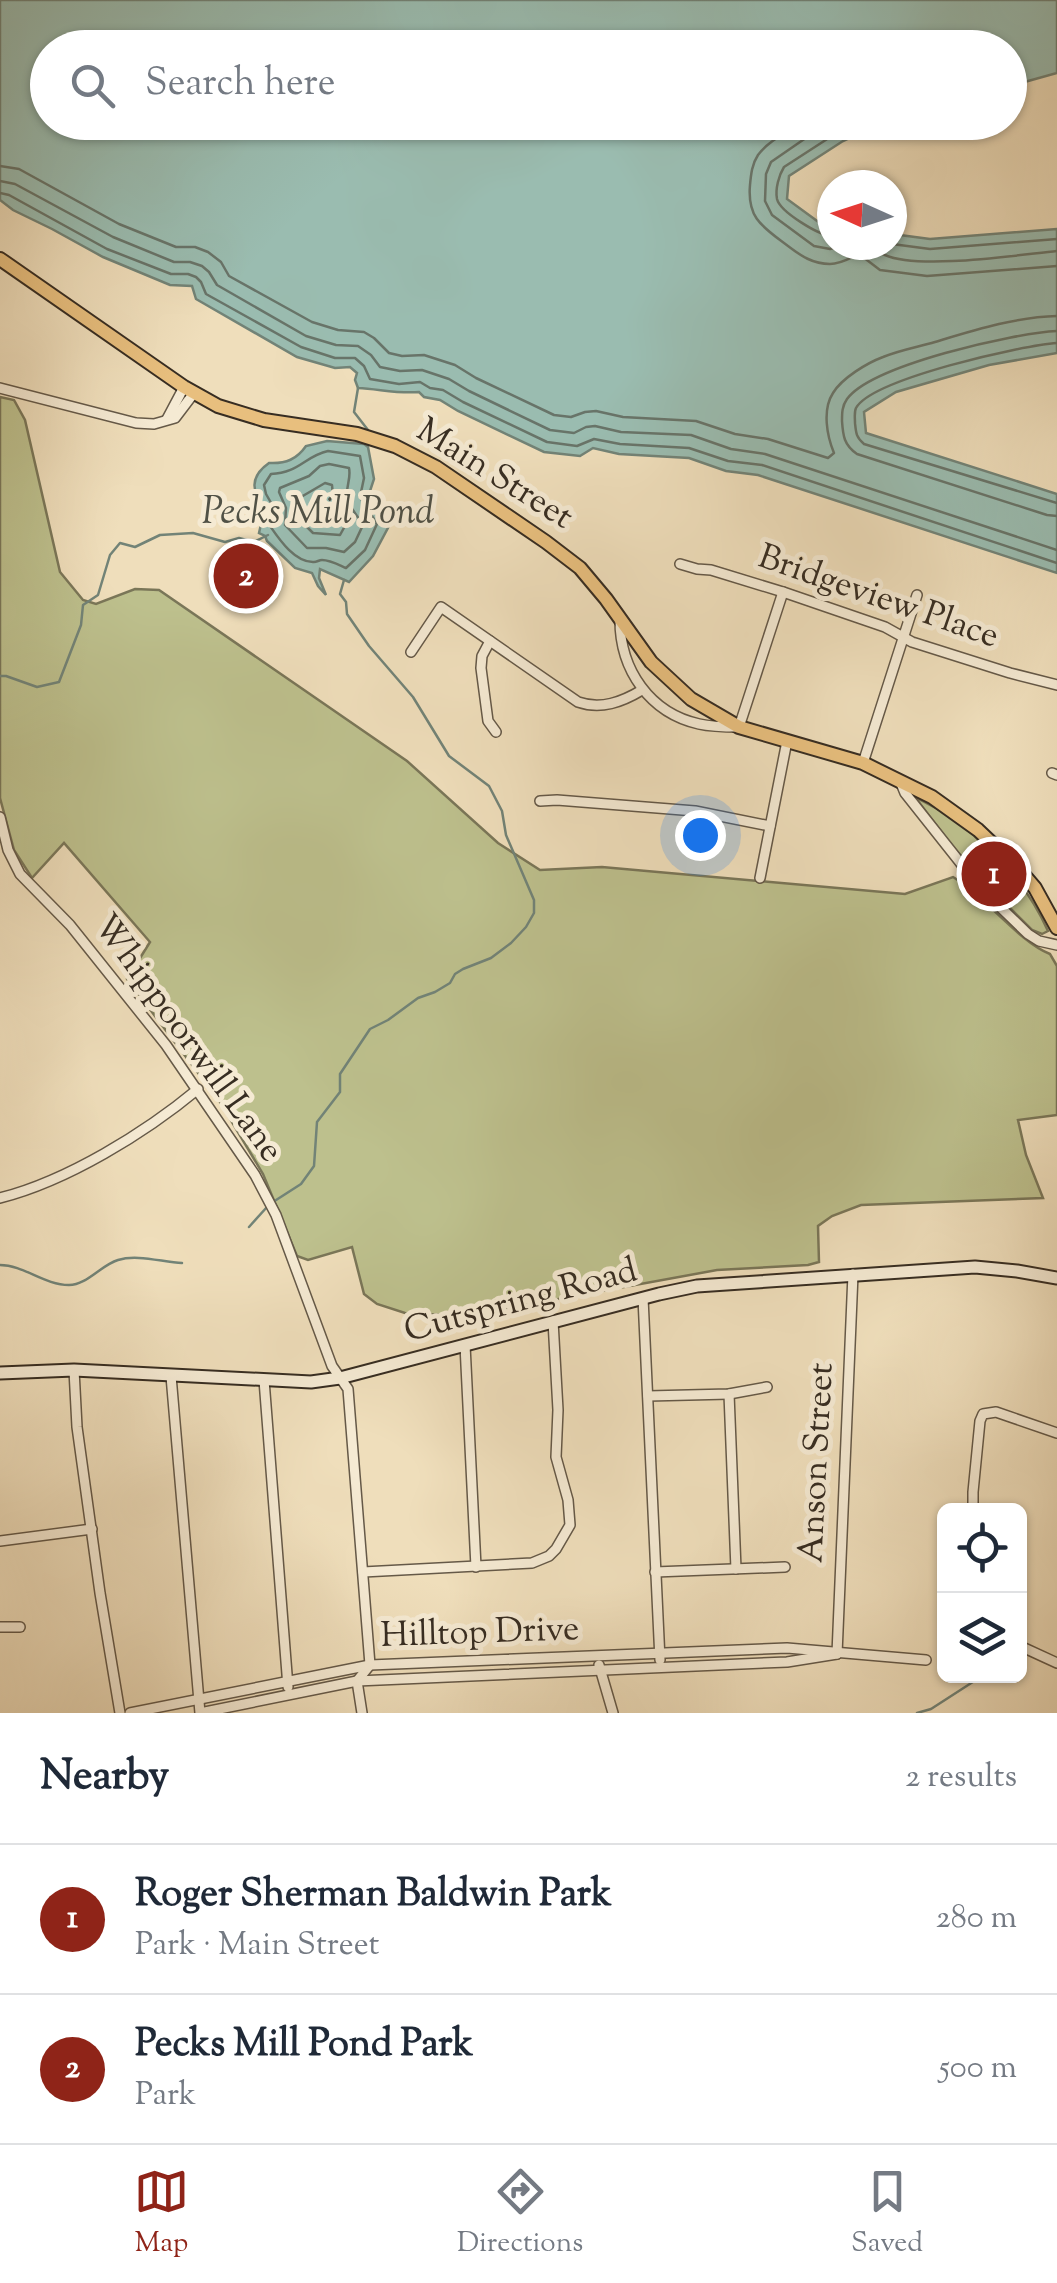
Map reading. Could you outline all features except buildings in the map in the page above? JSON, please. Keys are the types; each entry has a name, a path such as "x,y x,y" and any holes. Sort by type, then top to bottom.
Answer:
{"main road":[{"name":"Main Street","path":"0,259 218,406 250,417 366,437 395,446 436,467 546,542 590,578 651,662 678,690 739,727 863,763 932,796 1001,851 1035,888 1057,928"}],"street":[{"path":"0,388 154,424 167,419 189,390"},
{"name":"Bridgeview Place","path":"680,564 783,592 885,627 912,642 1057,685"},
{"path":"739,727 783,592"},
{"path":"863,763 917,595"},
{"path":"411,652 441,607 578,702 611,703 642,690"},
{"name":"Main Street","path":"620,620 627,660 642,690 659,706 706,726 739,727"},
{"path":"490,641 481,663 488,721 496,732"},
{"path":"760,878 787,742"},
{"path":"899,780 974,880 1028,934 1057,945"},
{"path":"540,801 695,810 770,826"},
{"name":"Whippoorwill Lane","path":"0,817 8,850 20,874 70,925 149,1022 198,1089 276,1215 332,1366 348,1388 370,1665"},
{"path":"0,1198 42,1186 138,1133 198,1089"},
{"name":"Cutspring Road","path":"0,1373 74,1370 311,1382 340,1378 697,1286 975,1268 1057,1278"},
{"name":"Anson Street","path":"837,1654 854,1274"},
{"path":"643,1298 660,1667"},
{"path":"363,1572 524,1564 549,1556 561,1543 570,1525 568,1500 556,1457 558,1410 553,1322"},
{"path":"465,1345 476,1567"},
{"path":"74,1370 77,1427 120,1713"},
{"path":"171,1376 200,1713"},
{"path":"264,1380 289,1695"},
{"path":"648,1396 728,1394 767,1387"},
{"path":"728,1394 736,1568"},
{"path":"974,1503 983,1414 996,1412 1057,1434"},
{"path":"0,1540 92,1529"},
{"path":"655,1572 785,1568"},
{"path":"0,1626 20,1627"},
{"name":"Hilltop Drive","path":"130,1713 370,1665 787,1648 926,1660"},
{"path":"1027,1649 1057,1663"},
{"name":"Hilltop Drive","path":"200,1713 357,1682 788,1662 837,1654"},
{"path":"597,1657 613,1713"},
{"path":"362,1713 357,1682 370,1665"}],"green space":[{"path":"0,397 14,400 25,420 60,572 83,600 96,604 135,589 159,590 407,761 498,843 540,870 602,867 905,894 953,877 965,885 1026,940 1050,954 1057,966 1057,1115 1018,1120 1026,1155 1043,1198 861,1205 818,1226 819,1262 717,1270 465,1316 405,1313 377,1304 364,1294 352,1247 308,1260 297,1256 263,1174 220,1102 127,979 150,942 64,843 32,878 14,850 0,798"},
{"path":"915,797 946,814 994,853 1019,882 1048,931 1042,934 1032,930 963,861"}],"water":[{"path":"0,0 1057,0 1057,73 1027,81 1027,30 30,30 30,140 845,140 789,176 787,199 817,221 817,260 907,260 907,236 930,239 1057,229 1057,353 989,365 896,392 864,412 866,433 1057,494 1057,573 758,475 726,471 689,458 619,454 593,448 580,456 544,452 419,392 358,388 357,373 350,367 335,368 297,357 196,299 192,286 170,285 103,257 0,200"},
{"name":"Pecks Mill Pond","path":"327,441 368,447 374,479 369,494 390,524 373,556 349,582 320,569 326,595 312,573 295,568 259,533 264,511 254,485 269,463 290,460 306,446"}],"waterway":[{"path":"358,388 354,412 368,430"},
{"path":"0,676 37,687 59,682 81,625 83,605 98,595 110,555 120,543 135,547 160,535 193,533 225,542 239,538 254,542 268,535"},
{"path":"273,1202 301,1184 314,1166 317,1122 340,1092 340,1074 370,1029 450,983 463,969 491,958 511,943 534,913 534,900 489,786 449,756 413,697 369,646 347,614 346,602 340,594 344,580"},
{"path":"249,1227 267,1207"},
{"path":"0,1265 69,1285 125,1258 182,1263"},
{"path":"917,1713 931,1709 971,1683"}],"place":[{"name":"Pecks Mill Pond Park","path":"246,576"},
{"name":"Roger Sherman Baldwin Park","path":"994,874"}]}
